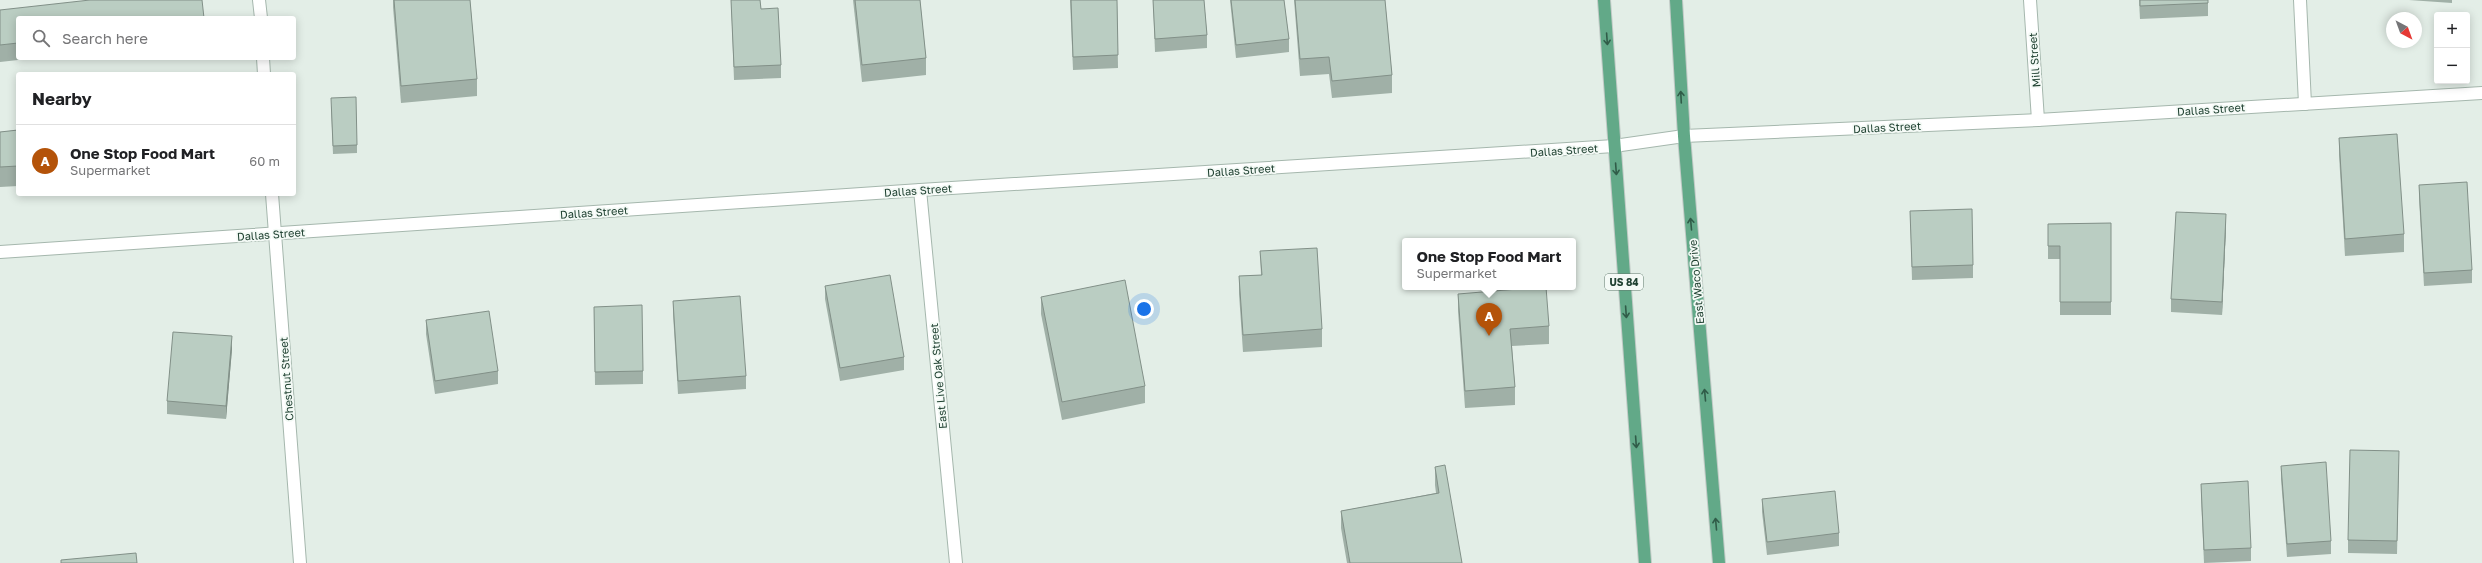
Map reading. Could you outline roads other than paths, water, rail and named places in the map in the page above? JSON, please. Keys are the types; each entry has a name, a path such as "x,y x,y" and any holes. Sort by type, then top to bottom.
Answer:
{"main road":[{"name":"US 84","path":"1604,0 1645,563"},
{"name":"East Waco Drive","path":"1676,0 1684,136 1719,563"}],"street":[{"path":"259,0 261,16"},
{"name":"Mill Street","path":"2030,0 2038,120"},
{"path":"2300,0 2304,104"},
{"path":"263,60 264,72"},
{"name":"Dallas Street","path":"0,252 920,190 1614,146 1684,136 2038,120 2482,93"},
{"name":"East Live Oak Street","path":"920,190 956,563"},
{"name":"Chestnut Street","path":"272,196 300,563"}],"place":[{"name":"One Stop Food Mart","path":"1489,336"}]}
